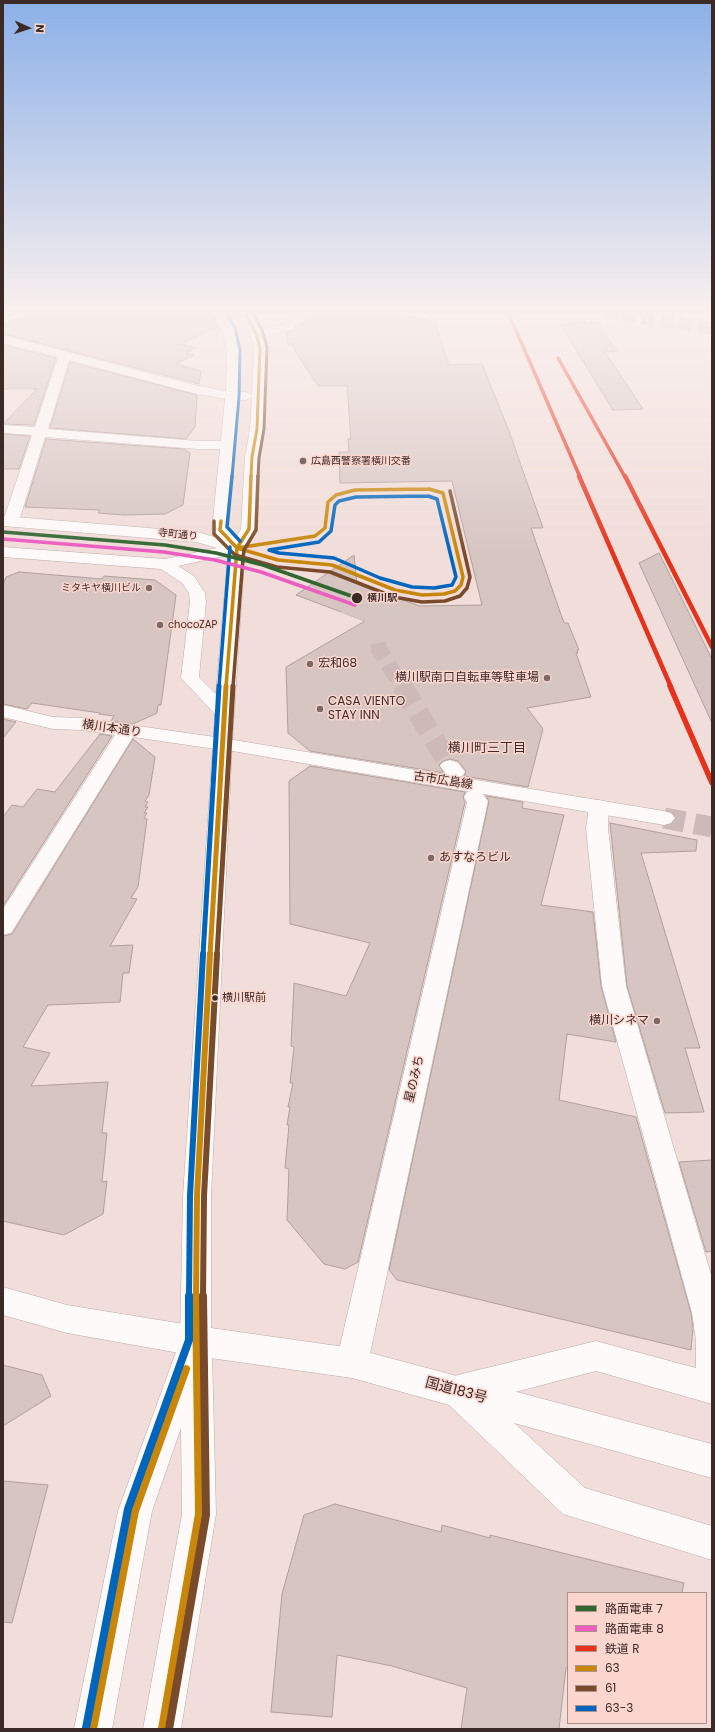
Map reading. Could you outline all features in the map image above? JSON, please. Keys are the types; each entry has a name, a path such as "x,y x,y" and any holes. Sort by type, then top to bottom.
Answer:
{"main road":[{"path":"7,521 52,393"},
{"path":"162,1729 199,1514 196,1341 197,1196 222,744 236,548 249,529 252,457 257,429 259,395 232,396 214,393"},
{"path":"232,393 220,530 236,548"},
{"path":"3,429 198,445 228,445"},
{"name":"寺町通り","path":"7,521 197,536 236,548"},
{"name":"寺町通り","path":"3,552 165,564 236,548"},
{"path":"165,564 188,580 197,593 198,602 190,678 224,713"},
{"name":"横川本通り","path":"3,712 18,714 45,722 82,724 222,744"},
{"path":"3,927 128,731"},
{"name":"古市広島線","path":"222,744 664,818"},
{"name":"星のみち","path":"352,1363 478,801 474,797"},
{"path":"457,1391 596,1356 712,1388 712,1340 707,1313 614,986 597,828 599,807"},
{"name":"国道183号","path":"3,1301 67,1319 196,1341 352,1363 712,1461"},
{"path":"93,1729 135,1511 196,1341"},
{"path":"457,1391 575,1502 712,1543"}],"building":[{"path":"33,393 45,393 34,425 3,424"},
{"path":"61,393 189,393 197,395 195,427 186,439 50,428"},
{"path":"348,393 494,393 509,431 543,528 531,528 564,623 568,623 579,650 577,650 578,653 576,653 591,697 527,708 543,729 528,787 464,776 466,771 458,761 450,759 443,761 439,765 444,773 310,751 288,733 286,667 365,621 296,595 354,555 357,584 420,606 482,605 452,481 340,483 339,452 349,452 348,439 351,439"},
{"path":"602,393 632,393 643,409 613,410"},
{"path":"3,434 30,436 19,469 3,469"},
{"path":"46,439 184,449 190,453 183,505 165,514 124,515 98,513 100,510 25,507"},
{"path":"659,553 712,659 712,723 639,563"},
{"path":"19,572 102,579 104,576 155,580 176,595 161,705 158,705 157,713 133,724 111,721 114,716 99,714 100,713 32,703 27,709 3,704 3,585 6,577"},
{"path":"3,719 16,722 3,738"},
{"path":"100,734 112,736 3,906 3,817 12,805 23,807 37,789 55,792"},
{"path":"133,739 155,757 149,795 145,801 148,802 145,807 148,807 144,813 147,813 144,818 147,819 138,887 131,898 137,899 110,946 133,945 129,973 123,973 120,1002 48,1005 23,1047 50,1053 31,1086 108,1082 102,1133 107,1133 102,1182 107,1181 103,1214 64,1235 3,1221 3,936 12,934"},
{"path":"310,766 465,792 463,798 465,802 358,1262 345,1269 324,1264 287,1220 289,1169 285,1168 289,1125 287,1125 290,1107 288,1107 293,1083 290,1083 294,1047 291,1046 294,983 346,996 370,943 290,924 289,781"},
{"path":"486,796 523,802 522,808 564,815 541,905 593,912 601,986 616,1042 567,1034 559,1100 636,1117 691,1313 693,1328 691,1350 397,1280 389,1270 489,801"},
{"path":"610,823 697,840 696,851 641,853 700,1048 685,1048 704,1112 665,1113 627,986"},
{"path":"712,1160 712,1251 706,1252 679,1162"},
{"path":"3,1365 42,1375 51,1396 3,1426"},
{"path":"3,1481 48,1485 12,1623 3,1622"},
{"path":"335,1504 441,1532 442,1525 490,1538 490,1535 684,1583 682,1592 567,1592 567,1668 559,1729 461,1729 467,1688 392,1666 337,1655 332,1717 271,1712 282,1594 304,1515"}],"tunnel":[{"path":"378,643 379,649 402,687"},
{"path":"402,686 450,766"},
{"path":"664,818 712,827"}],"tram line":[{"name":"7","path":"3,532 165,545 216,553 263,565 357,598"},
{"name":"8","path":"3,539 164,552 215,560 261,572 355,605"},
{"path":"357,598 418,619"},
{"path":"341,612 401,633"}],"rail line":[{"name":"R","path":"543,393 712,783"},
{"name":"R","path":"578,393 620,467 712,647"}],"transit line":[{"name":"63-3","path":"239,393 227,527 240,541"},
{"name":"63","path":"162,1729 199,1514 196,1341 197,1196 222,744 236,557 237,548 249,529 252,457 257,429 259,393"},
{"name":"61","path":"169,1729 206,1515 203,1341 204,1196 229,744 243,558 244,550 256,530 259,458 264,429 266,393"},
{"name":"63","path":"429,489 443,493 463,577 461,585 455,591 444,594 422,595 395,590 332,565 278,560 237,548 315,536 325,528 328,502 336,495 355,490 429,489"},
{"name":"61","path":"214,521 214,534 235,555 277,567 330,572 394,597 422,602 445,601 460,596 467,588 470,577 450,491"},
{"name":"63-3","path":"428,496 437,499 456,577 452,585 434,588 412,587 380,578 334,558 279,553 269,550 319,542 331,531 335,505 339,501 356,497 428,496"},
{"name":"63","path":"221,521 220,530 237,548"},
{"name":"63-3","path":"86,1728 128,1509 189,1340 190,1196 215,744 230,547"},
{"name":"63","path":"93,1729 135,1511 186,1369"}],"place":[{"name":"広島西警察署横川交番","path":"303,461"},
{"name":"ミタキヤ横川ビル","path":"149,588"},
{"name":"横川駅","path":"357,598"},
{"name":"chocoZAP","path":"160,625"},
{"name":"宏和68","path":"310,664"},
{"name":"横川駅南口自転車等駐車場","path":"547,678"},
{"name":"CASA VIENTO STAY INN","path":"320,709"},
{"name":"あすなろビル","path":"431,858"},
{"name":"横川駅前","path":"215,998"},
{"name":"横川シネマ","path":"657,1021"}],"district":[{"name":"横川町三丁目","path":"487,749"}]}
